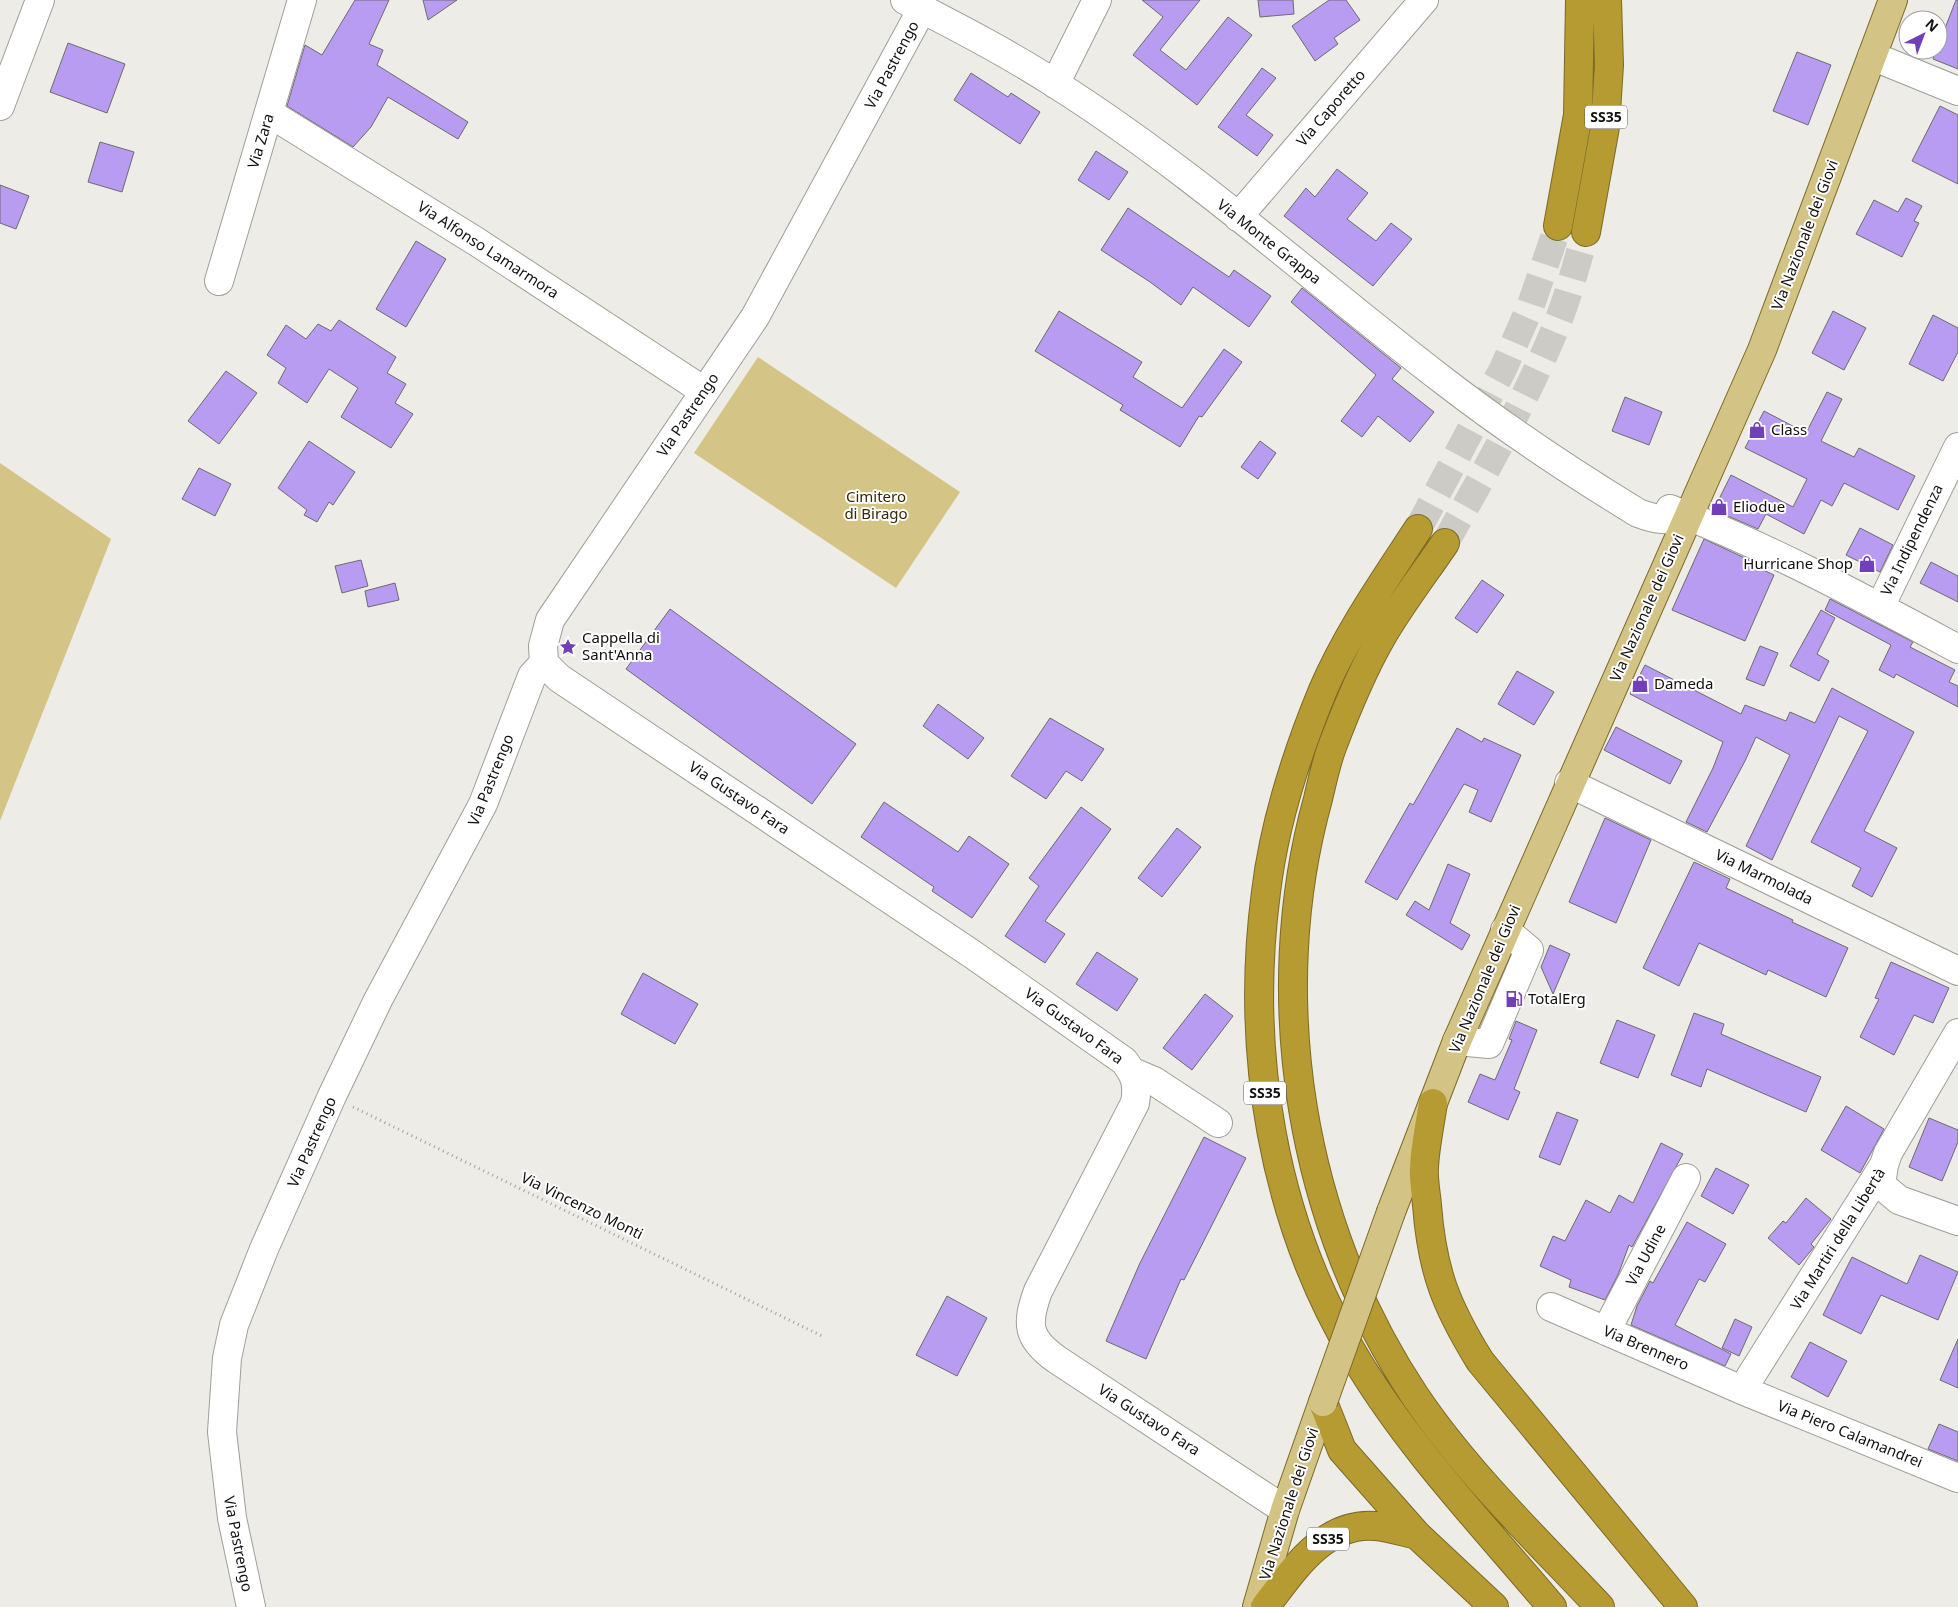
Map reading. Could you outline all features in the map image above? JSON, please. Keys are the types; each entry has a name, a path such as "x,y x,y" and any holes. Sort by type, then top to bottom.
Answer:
{"highway":[{"name":"SS35","path":"1558,226 1578,115 1580,0"},
{"name":"SS35","path":"1586,232 1605,127 1610,65 1607,0"},
{"name":"SS35","path":"1418,529 1350,634 1327,682 1301,750 1281,818 1266,890 1260,964 1266,1100 1276,1162 1290,1212 1307,1259 1354,1355 1385,1404 1424,1456 1552,1607"},
{"name":"SS35","path":"1445,543 1381,637 1332,748 1310,826 1297,901 1292,979 1296,1066 1310,1141 1328,1214 1351,1276 1388,1351 1446,1441 1600,1607"},
{"path":"1434,1103 1424,1168 1428,1222 1433,1259 1444,1295 1460,1330 1480,1362 1683,1607"},
{"path":"1323,1402 1342,1450 1417,1535 1494,1607"},
{"name":"SS35","path":"1265,1607 1310,1550 1342,1530 1375,1526 1417,1535"}],"main road":[{"name":"Via Nazionale dei Giovi","path":"1257,1607 1285,1510 1323,1402 1391,1212 1457,1041 1569,783 1762,350 1893,0"}],"street":[{"path":"0,106 40,0"},
{"name":"Via Zara","path":"219,281 302,0"},
{"path":"1055,84 1096,0"},
{"name":"Via Caporetto","path":"1238,217 1424,0"},
{"name":"Via Monte Grappa","path":"913,3 1055,84 1147,148 1238,217 1444,382 1528,444 1622,503 1655,505 1688,517 1880,607 1958,649"},
{"name":"Via Pastrengo","path":"251,1607 238,1554 225,1474 222,1432 227,1358 234,1326 246,1292 332,1096 383,992 483,804 532,676 544,663 543,646 550,620 754,317 913,3"},
{"path":"1872,56 1958,91"},
{"name":"Via Alfonso Lamarmora","path":"269,114 477,242 704,390"},
{"name":"Via Indipendenza","path":"1880,607 1958,446"},
{"name":"Via Gustavo Fara","path":"544,663 559,678 959,945 1124,1061 1133,1072 1138,1086 1135,1104 1038,1291 1030,1314 1032,1334 1042,1349 1056,1359 1285,1510"},
{"name":"Via Marmolada","path":"1569,783 1958,971"},
{"name":"Via Martiri della Libertà","path":"1742,1390 1884,1165 1888,1153 1958,1033"},
{"path":"1133,1072 1154,1081 1218,1123"},
{"path":"1884,1165 1881,1186 1899,1200 1958,1221"},
{"name":"Via Udine","path":"1606,1331 1686,1178"},
{"name":"Via Brennero","path":"1551,1307 1742,1390"},
{"name":"Via Piero Calamandrei","path":"1742,1390 1958,1478"}],"path":[{"name":"Via Vincenzo Monti","path":"332,1096 822,1336"}],"green space":[{"name":"Cimitero di Birago","path":"758,357 960,492 896,588 694,453"},
{"path":"0,463 111,539 0,821"}],"building":[{"path":"355,0 389,0 369,44 383,50 377,65 468,122 458,139 388,97 371,127 353,147 287,106 305,45 322,55"},
{"path":"423,0 457,0 428,20"},
{"path":"1142,0 1200,0 1160,50 1186,70 1228,17 1252,35 1197,105 1133,55 1163,17"},
{"path":"1258,0 1293,0 1294,14 1260,17"},
{"path":"1329,0 1346,0 1360,20 1334,38 1338,44 1315,61 1292,26"},
{"path":"1956,0 1958,0 1958,69 1936,60 1948,60 1948,21"},
{"path":"68,43 125,64 107,113 50,92"},
{"path":"1797,52 1831,65 1808,125 1773,111"},
{"path":"1262,68 1276,78 1246,115 1273,135 1257,156 1218,127"},
{"path":"971,73 1008,97 1011,93 1040,112 1020,144 954,100"},
{"path":"1940,106 1958,115 1958,184 1912,161"},
{"path":"100,142 134,152 122,192 88,182"},
{"path":"1096,151 1128,172 1109,200 1078,180"},
{"path":"1337,169 1368,193 1347,219 1376,241 1391,223 1412,239 1373,286 1284,216 1306,188 1315,197"},
{"path":"0,185 29,196 16,229 0,223"},
{"path":"1906,198 1922,206 1914,221 1919,223 1902,257 1856,234 1874,200 1898,212"},
{"path":"1128,208 1229,277 1234,270 1271,296 1249,327 1193,287 1181,305 1101,250"},
{"path":"416,241 446,259 406,327 376,309"},
{"path":"1302,288 1401,368 1392,379 1434,412 1410,442 1378,416 1362,437 1341,421 1376,375 1291,302"},
{"path":"1059,311 1142,362 1133,377 1182,408 1224,349 1242,362 1202,417 1199,416 1180,447 1120,410 1123,405 1035,351"},
{"path":"1833,311 1866,328 1844,370 1812,353"},
{"path":"1933,315 1958,328 1958,352 1943,381 1909,364"},
{"path":"339,320 396,357 387,373 406,384 395,403 413,414 391,448 341,417 358,388 329,369 307,403 278,383 286,368 267,355 286,325 306,339 318,324 331,331"},
{"path":"226,371 257,393 219,444 188,421"},
{"path":"1827,392 1842,399 1821,441 1854,457 1859,448 1915,476 1898,510 1844,483 1832,506 1821,500 1804,534 1766,514 1758,529 1716,511 1718,508 1715,507 1731,475 1793,507 1807,479 1745,448 1764,411 1806,433"},
{"path":"1625,397 1662,412 1649,445 1612,431"},
{"path":"309,441 355,472 333,505 329,502 317,522 304,515 307,510 278,488"},
{"path":"1260,441 1276,453 1258,479 1241,467"},
{"path":"199,468 231,484 215,516 182,499"},
{"path":"1860,528 1893,545 1880,572 1846,555"},
{"path":"1704,539 1762,566 1761,569 1774,575 1745,641 1672,610"},
{"path":"361,560 368,586 342,593 335,566"},
{"path":"1931,562 1958,576 1958,602 1920,583"},
{"path":"1482,580 1504,595 1477,633 1455,618"},
{"path":"395,583 399,600 368,607 365,591"},
{"path":"1830,599 1913,642 1910,647 1955,670 1949,682 1958,686 1958,707 1896,674 1894,678 1879,670 1891,645 1825,610"},
{"path":"670,609 856,744 812,804 626,669"},
{"path":"1821,610 1835,618 1817,654 1829,661 1819,681 1790,666"},
{"path":"1760,646 1778,653 1764,686 1746,679"},
{"path":"1645,665 1741,714 1745,705 1786,721 1790,712 1815,723 1832,688 1914,732 1864,831 1897,848 1872,897 1852,886 1861,868 1811,842 1868,731 1839,716 1772,860 1746,846 1790,755 1756,737 1707,832 1686,822 1713,768 1723,742 1630,694"},
{"path":"1517,671 1554,692 1534,725 1498,704"},
{"path":"938,704 984,738 968,759 923,726"},
{"path":"1050,718 1104,749 1082,781 1066,771 1046,799 1011,776"},
{"path":"1616,727 1682,761 1670,784 1604,750"},
{"path":"1457,728 1482,742 1484,738 1521,755 1491,822 1469,812 1478,790 1464,784 1397,900 1365,882 1410,803 1413,805"},
{"path":"884,802 958,852 969,836 1009,864 972,918 932,891 934,887 861,837"},
{"path":"1081,807 1111,829 1045,921 1065,934 1045,963 1005,936 1039,886 1029,878"},
{"path":"1605,818 1651,840 1616,923 1569,902"},
{"path":"1177,828 1201,847 1162,897 1138,878"},
{"path":"1694,862 1730,879 1726,888 1848,948 1826,997 1768,970 1766,975 1699,943 1679,986 1643,968"},
{"path":"1448,864 1470,874 1450,923 1470,935 1462,950 1406,915 1415,901 1429,910"},
{"path":"1550,945 1570,954 1553,994 1541,967"},
{"path":"1097,952 1138,979 1117,1011 1076,984"},
{"path":"1891,962 1949,988 1933,1023 1914,1015 1894,1055 1860,1037 1879,999 1875,998"},
{"path":"643,973 698,1004 675,1044 621,1014"},
{"path":"1205,994 1233,1016 1192,1070 1163,1048"},
{"path":"1694,1013 1724,1024 1721,1034 1821,1077 1806,1112 1707,1069 1701,1087 1671,1075"},
{"path":"1617,1020 1655,1035 1638,1078 1600,1063"},
{"path":"1516,1021 1537,1030 1514,1089 1520,1092 1508,1120 1468,1102 1480,1074 1495,1080 1512,1040 1509,1039"},
{"path":"1846,1106 1884,1129 1860,1173 1821,1150"},
{"path":"1557,1112 1578,1120 1560,1165 1539,1157"},
{"path":"1929,1118 1958,1130 1958,1142 1942,1181 1909,1167"},
{"path":"1204,1137 1246,1158 1184,1280 1181,1279 1146,1359 1106,1341 1140,1263"},
{"path":"1661,1143 1683,1154 1632,1247 1629,1245 1618,1275 1605,1300 1569,1287 1571,1280 1540,1266 1553,1236 1565,1241 1586,1200 1610,1213 1619,1195 1633,1203"},
{"path":"1716,1168 1749,1185 1733,1214 1701,1196"},
{"path":"1806,1198 1831,1219 1811,1244 1814,1247 1799,1265 1768,1238 1783,1221 1786,1223"},
{"path":"1687,1222 1726,1244 1705,1282 1699,1279 1675,1325 1731,1354 1725,1366 1631,1325 1637,1306 1650,1281 1653,1283"},
{"path":"1920,1255 1958,1272 1938,1320 1881,1295 1861,1334 1823,1315 1852,1257 1907,1284"},
{"path":"947,1296 987,1318 957,1376 916,1355"},
{"path":"1735,1319 1752,1327 1739,1356 1722,1348"},
{"path":"1958,1339 1958,1388 1940,1380"},
{"path":"1810,1342 1847,1361 1828,1397 1791,1377"},
{"path":"1939,1424 1958,1432 1958,1461 1928,1449"}],"tunnel":[{"path":"1418,529 1503,369 1531,305 1558,226"},
{"path":"1445,543 1506,433 1534,377 1567,298 1586,232"}],"place":[{"name":"Class","path":"1757,430"},
{"name":"Eliodue","path":"1719,507"},
{"name":"Hurricane Shop","path":"1867,564"},
{"name":"Cappella di Sant'Anna","path":"568,647"},
{"name":"Dameda","path":"1640,684"},
{"name":"TotalErg","path":"1514,999"}]}
